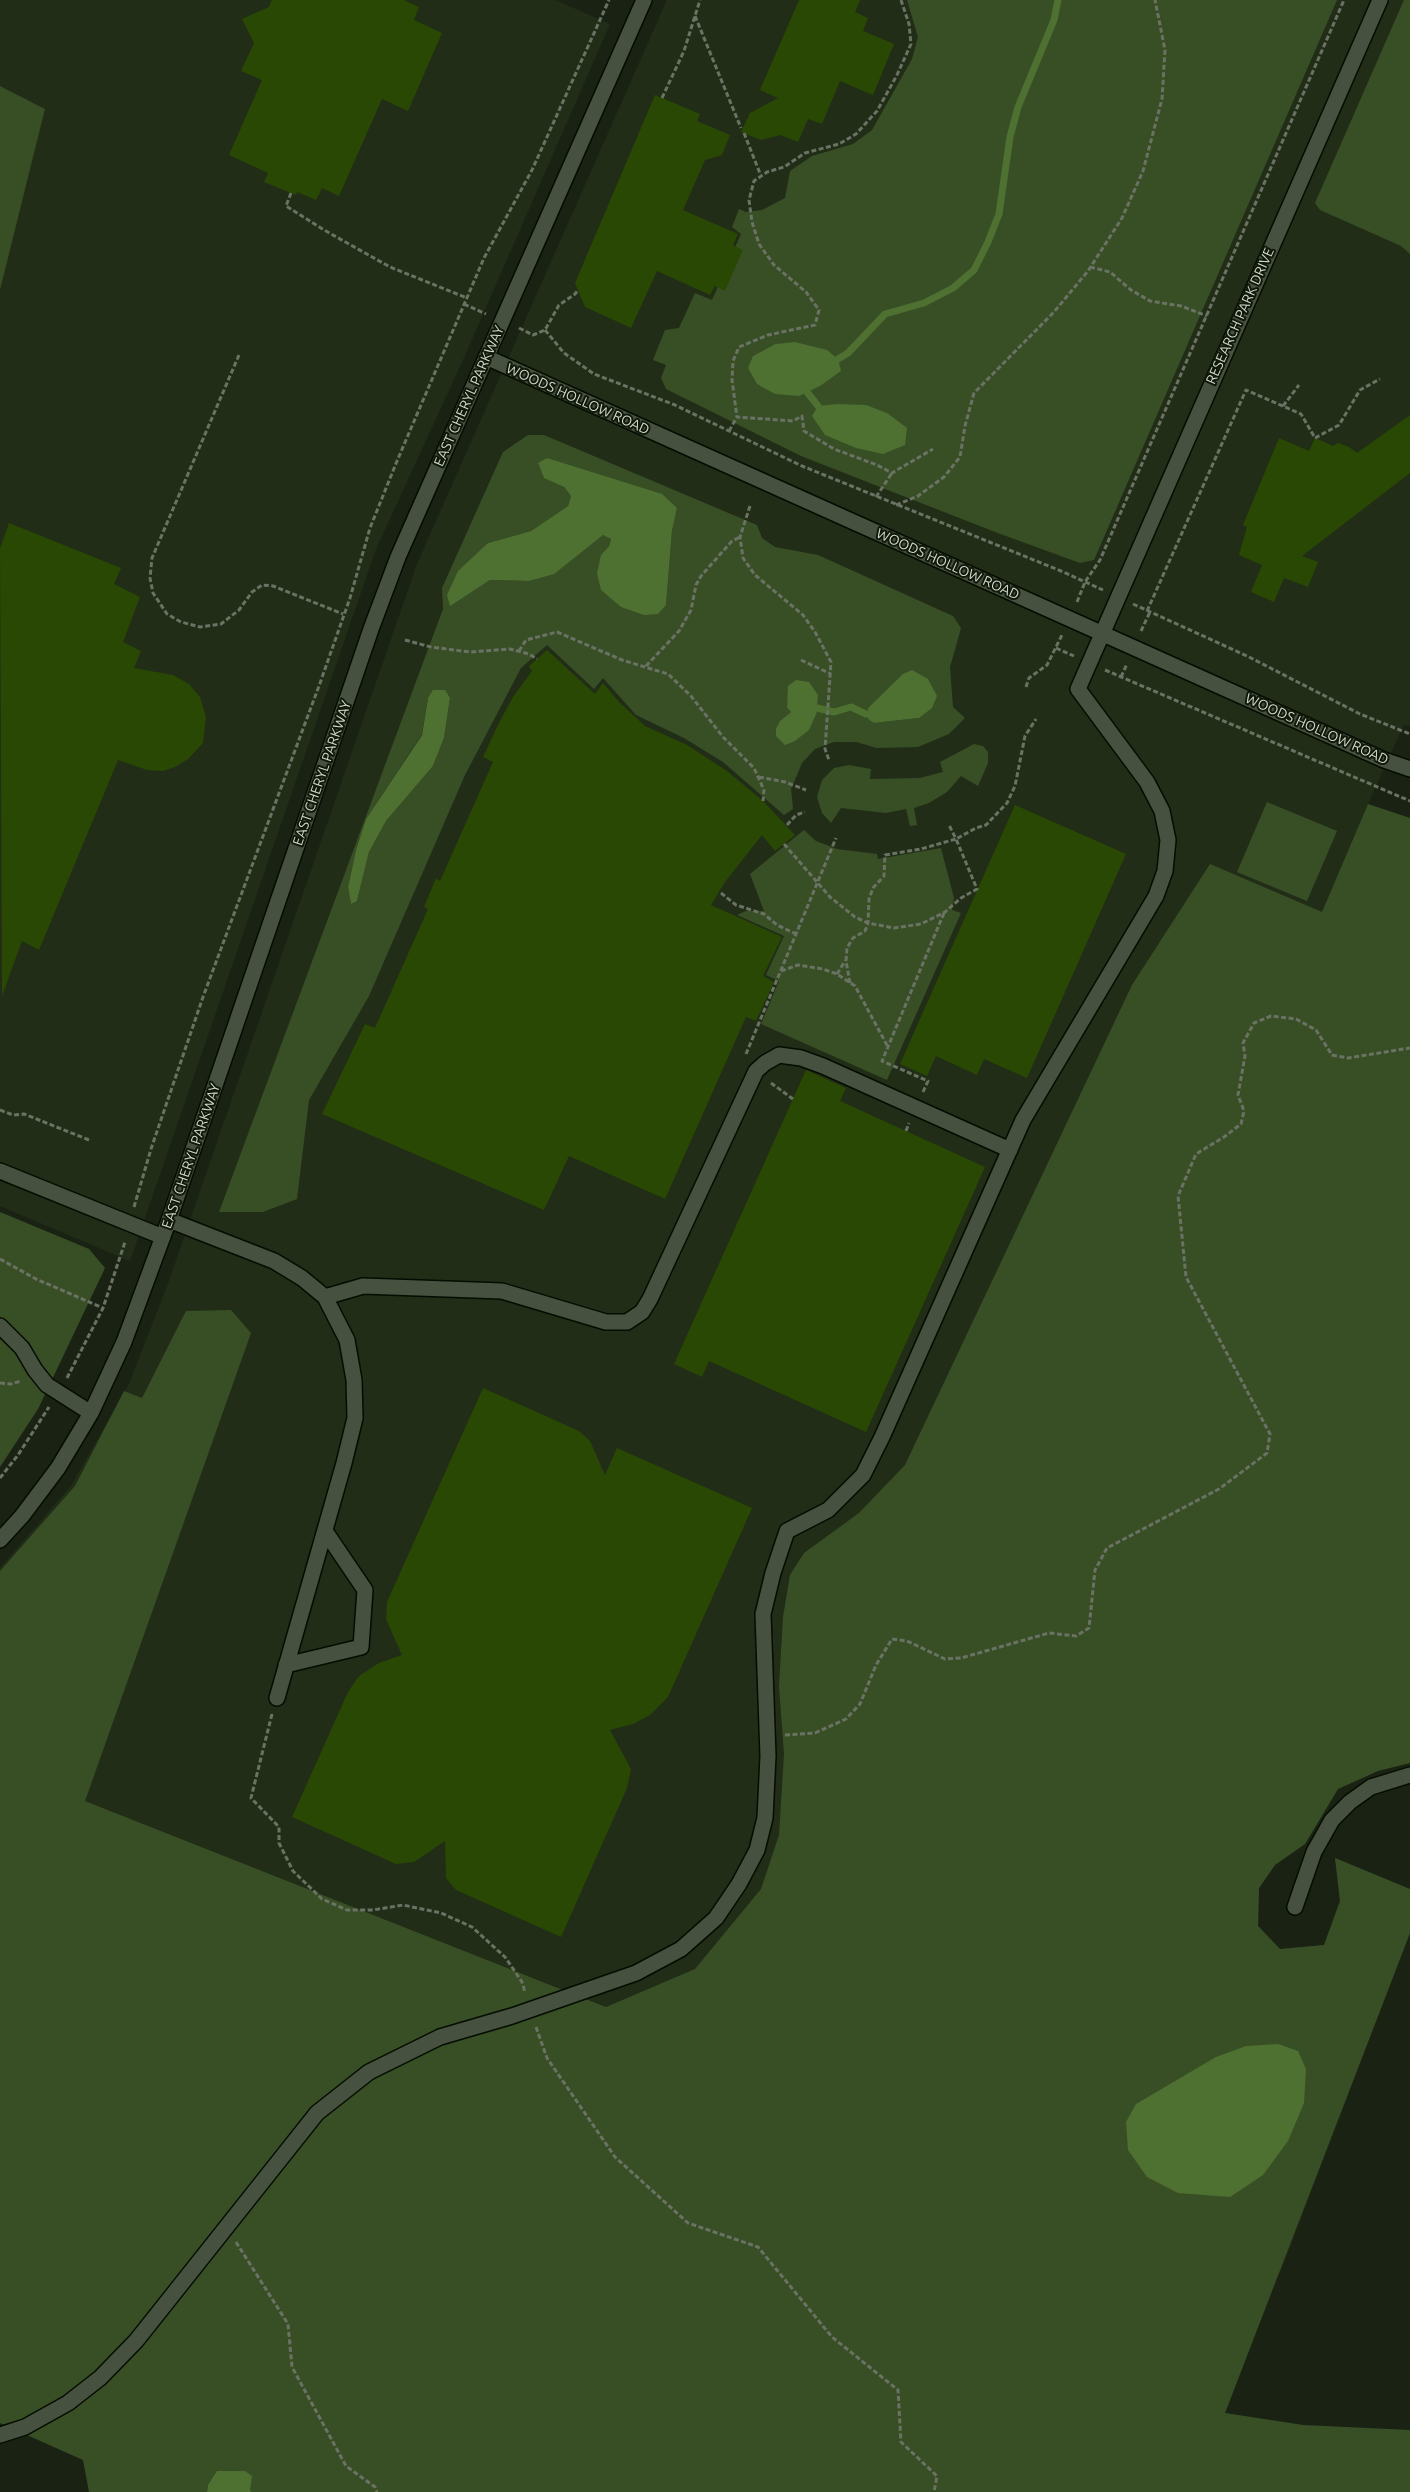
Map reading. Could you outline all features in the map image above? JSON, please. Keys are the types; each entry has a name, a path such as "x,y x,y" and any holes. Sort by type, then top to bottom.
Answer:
{"street":[{"name":"EAST CHERYL PARKWAY","path":"0,1540 22,1516 58,1468 91,1413 124,1342 169,1220 398,557 644,0"},
{"name":"RESEARCH PARK DRIVE","path":"1010,1150 1023,1120 1156,896 1165,871 1168,840 1162,811 1147,782 1078,689 1195,418 1380,0"},
{"name":"WOODS HOLLOW ROAD","path":"486,357 1384,760 1410,769"},
{"path":"0,2435 25,2426 68,2403 100,2378 136,2342 317,2113 369,2072 440,2037 636,1973 680,1949 716,1918 739,1884 757,1850 765,1818 767,1736 763,1614 773,1573 787,1531 828,1510 863,1475 882,1437 1010,1150 801,1058 779,1055 765,1062 756,1071 650,1299 642,1312 627,1322 606,1322 502,1291 364,1286 325,1297"},
{"path":"0,1171 163,1237"},
{"path":"169,1220 274,1261 302,1278 325,1297 347,1340 354,1380 354,1418 325,1531 277,1698"},
{"path":"0,1326 22,1348 35,1370 47,1385 91,1413"},
{"path":"286,1665 361,1647 365,1590 325,1531"},
{"path":"1295,1907 1314,1852 1332,1820 1350,1802 1371,1787 1410,1775"}],"path":[{"path":"137,1196 203,997 344,614 374,520 484,258 532,170 609,0"},
{"path":"662,98 684,51 700,0"},
{"path":"729,431 737,417 732,380 733,361 739,347 768,335 815,326 819,310 806,292 774,266 760,244 752,222 749,200 754,181 761,176 784,167 805,154 839,144 856,134 877,111 897,75 910,44 909,24 901,0"},
{"path":"896,506 925,491 944,478 955,464 960,457 965,426 974,393 1054,312 1090,267 1122,218 1143,171 1162,99 1165,50 1155,0"},
{"path":"1075,606 1085,582 1100,560 1344,0"},
{"path":"695,16 741,128"},
{"path":"744,133 761,176"},
{"path":"291,193 286,206 324,230 390,267 467,298"},
{"path":"1090,267 1110,272 1131,290 1150,301 1180,306 1206,316"},
{"path":"518,328 533,335 545,330 559,306 578,290"},
{"path":"464,304 490,316"},
{"path":"545,330 564,353 594,374 675,405 802,466 876,498 1061,571 1106,591"},
{"path":"239,355 152,558 150,578 152,594 167,614 181,622 200,627 221,624 239,610 252,592 262,585 273,586 344,614"},
{"path":"1140,634 1148,611 1246,390 1301,414 1315,438 1339,425 1360,390 1380,379"},
{"path":"1283,406 1299,385"},
{"path":"737,417 793,421 802,416 804,431 834,449 877,465 892,473"},
{"path":"876,498 892,473 933,449"},
{"path":"750,506 740,538 743,558 755,574 802,615 815,632 831,662 825,749 829,760"},
{"path":"646,666 648,661 657,656 683,625 701,576 732,541 740,538"},
{"path":"1130,602 1247,656 1360,714 1410,734"},
{"path":"1026,687 1029,678 1047,665 1064,631"},
{"path":"519,652 526,640 557,632 622,660 668,674 691,696 723,737 754,768 764,790 764,801"},
{"path":"405,640 431,647 470,652 510,649 538,659"},
{"path":"1056,648 1410,801"},
{"path":"801,660 831,674"},
{"path":"1121,677 1129,660"},
{"path":"850,983 846,961 847,948 852,938 865,931 868,923 869,899 873,888 884,876 885,855 921,849 956,840 976,828 986,825 1007,803 1015,786 1025,736 1036,719"},
{"path":"758,776 785,782 806,790"},
{"path":"787,825 796,815 805,812"},
{"path":"784,844 830,897 855,917 868,923 894,928 921,924 945,912 961,898 977,889 949,825"},
{"path":"793,1099 742,1062 836,838"},
{"path":"721,893 736,905 764,914 777,925 796,934"},
{"path":"906,1131 928,1081 882,1061 945,912"},
{"path":"837,974 846,961"},
{"path":"781,971 798,966 837,974 850,983 860,994 888,1047"},
{"path":"767,1736 815,1733 846,1719 860,1704 876,1665 892,1639 907,1641 945,1659 961,1658 1049,1633 1076,1636 1089,1628 1095,1570 1107,1548 1219,1489 1267,1453 1270,1434 1186,1277 1178,1196 1196,1154 1241,1124 1244,1111 1238,1095 1245,1056 1243,1043 1254,1023 1271,1016 1296,1019 1316,1030 1332,1055 1348,1058 1410,1048"},
{"path":"0,1110 13,1115 24,1114 89,1140"},
{"path":"65,1382 103,1308 124,1247"},
{"path":"0,1259 36,1279 103,1308"},
{"path":"0,1478 18,1455 52,1403"},
{"path":"277,1698 251,1798 279,1827 279,1843 293,1871 322,1899 347,1910 373,1910 403,1905 441,1914 472,1928 505,1957 522,1982 546,2058 615,2157 688,2223 758,2247 832,2337 898,2390 901,2442 936,2476 934,2492"},
{"path":"225,2228 244,2252 288,2324 292,2367 346,2466 375,2487 377,2492"}],"shaded area":[{"path":"0,0 555,0 610,24 462,362 376,549 130,1261 0,1206 0,290 45,109 0,86"},
{"path":"667,0 1410,0 1410,726 1404,724 1368,804 972,1747 1259,1889 1258,1926 1280,1949 1324,1945 1340,1901 1335,1858 1410,1889 1410,1933 1280,2273 85,1801 0,1783 0,1568 71,1486 129,1384 169,1281 417,564"},
{"path":"907,0 1337,0 1094,560 1080,563 801,456 666,389 661,378 666,365 653,360 665,330 679,328 695,293 712,300 741,234 732,227 739,209 746,212 762,210 785,198 790,171 812,156 853,144 872,130 912,59 918,37","holes":["795,343 841,371 833,376 753,356 775,344"]},
{"path":"1404,0 1410,0 1410,254 1401,246 1320,210 1315,203"},
{"path":"0,86 45,109 0,290"},
{"path":"795,342 827,350 838,359 841,371 820,386 799,396 775,394 757,384 748,368 753,356 775,344"},
{"path":"837,404 866,405 887,413 907,428 905,445 883,454 856,448 825,435 812,416 818,406"},
{"path":"528,435 544,435 757,525 762,538 775,547 818,555 953,616 961,628 950,667 953,707 965,718 949,734 918,747 877,748 856,742 834,742 815,749 802,763 791,789 793,809 784,815 723,762 684,738 636,715 603,678 594,689 547,645 521,668 465,775 369,996 309,1100 297,1199 263,1212 219,1212 443,609 442,588 503,452","holes":["538,463 677,508 672,531 666,605 601,555 609,546 611,538 603,535 529,581 490,580 450,605 488,543 531,531 568,506 571,496 564,487 544,477","893,685 919,718 874,723 868,708","789,691 818,695 817,712 780,721 791,712 787,708","428,698 450,698 444,738 433,766 386,821 369,852 357,901 351,904 348,887 356,850 366,819 422,734"]},
{"path":"547,458 662,494 677,508 672,531 666,605 658,614 644,615 621,607 601,590 597,573 601,555 609,546 611,539 603,535 554,574 529,581 490,580 450,606 447,595 458,571 488,543 531,531 568,506 571,496 564,487 544,478 538,463"},
{"path":"912,670 928,679 937,696 932,708 919,718 874,723 868,719 868,708 903,674"},
{"path":"796,680 809,682 818,695 817,712 809,730 795,741 785,745 776,736 776,729 780,721 791,712 787,708 788,686"},
{"path":"433,690 445,690 450,698 444,738 433,766 386,821 369,852 357,901 351,904 348,887 356,850 366,819 422,735 428,698"},
{"path":"974,744 983,746 988,752 988,763 978,786 961,776 947,792 929,803 914,808 917,825 910,826 906,809 886,813 841,808 831,823 822,813 817,797 822,780 834,768 849,765 871,769 870,779 920,778 943,772 940,762"},
{"path":"1267,802 1337,831 1307,901 1237,872"},
{"path":"1368,804 1410,818 1410,1763 1378,1771 1338,1789 1305,1844 1275,1865 1259,1888 1258,1926 1280,1949 1324,1945 1340,1901 1335,1858 1410,1889 1410,1933 1225,2413 1303,2425 1410,2430 1410,2492 252,2492 250,2490 208,2485 207,2492 89,2492 83,2460 0,2423 0,1571 75,1486 124,1391 142,1398 186,1311 231,1310 251,1333 85,1801 606,2007 695,1969 761,1889 779,1835 784,1754 779,1686 783,1617 790,1575 804,1553 859,1513 905,1465 1132,985 1210,864 1322,912"},
{"path":"804,830 816,841 837,849 877,854 878,859 941,848 954,898 952,910 961,913 887,1080 761,1024 779,981 766,975 784,936 737,915 746,911 764,911 750,874"},
{"path":"0,1212 89,1249 105,1268 38,1409 0,1467"},
{"path":"1278,2044 1298,2051 1306,2069 1304,2103 1288,2141 1263,2175 1230,2197 1178,2193 1147,2177 1128,2150 1126,2122 1136,2104 1216,2057 1246,2046"},
{"path":"217,2471 245,2471 252,2476 250,2490 252,2492 207,2492 208,2485"}],"building":[{"path":"272,0 404,0 419,7 414,20 442,33 408,111 382,99 339,196 322,188 316,200 297,192 296,195 264,182 268,173 229,155 262,80 241,71 254,43 242,19 269,7"},
{"path":"799,0 860,0 855,12 868,18 863,31 894,44 873,95 840,81 822,124 808,119 798,142 780,135 761,140 741,132 750,113 778,98 760,90"},
{"path":"655,95 700,114 697,121 730,135 722,155 705,160 683,210 738,234 733,245 743,250 725,291 715,286 710,295 657,271 631,328 585,307 575,283"},
{"path":"1410,415 1410,473 1302,556 1318,562 1308,587 1284,578 1274,602 1251,592 1262,565 1239,555 1247,527 1243,525 1279,438 1309,451 1315,438 1333,446 1338,443 1349,447 1357,453"},
{"path":"9,523 121,568 114,584 140,597 123,642 141,651 134,668 173,675 189,684 200,697 206,717 203,743 188,759 175,767 163,771 147,770 118,760 39,950 22,941 2,996 0,548"},
{"path":"547,650 595,694 603,683 619,702 645,726 687,745 727,771 763,801 795,835 775,851 762,835 725,882 711,905 782,937 763,976 774,982 756,1021 746,1017 665,1199 569,1156 544,1210 322,1114 365,1024 375,1028 428,909 424,907 436,878 440,881 493,762 483,757 499,723 513,697 532,671 529,666"},
{"path":"1015,805 1126,854 1027,1078 984,1059 977,1075 936,1056 927,1076 900,1064"},
{"path":"806,1070 846,1088 840,1101 985,1167 866,1432 709,1361 702,1377 674,1364"},
{"path":"483,1388 579,1431 590,1441 605,1475 617,1448 752,1508 668,1697 650,1715 633,1724 610,1730 631,1769 627,1788 561,1937 456,1890 446,1878 445,1841 414,1862 396,1864 292,1817 348,1692 359,1676 379,1663 402,1655 386,1619 387,1602"}],"waterway":[{"path":"838,359 848,353 885,314 924,303 953,288 974,270 999,214 1010,137 1018,107 1054,20 1058,0"},
{"path":"807,392 818,406"},
{"path":"817,708 834,712 851,707 866,714"}]}
